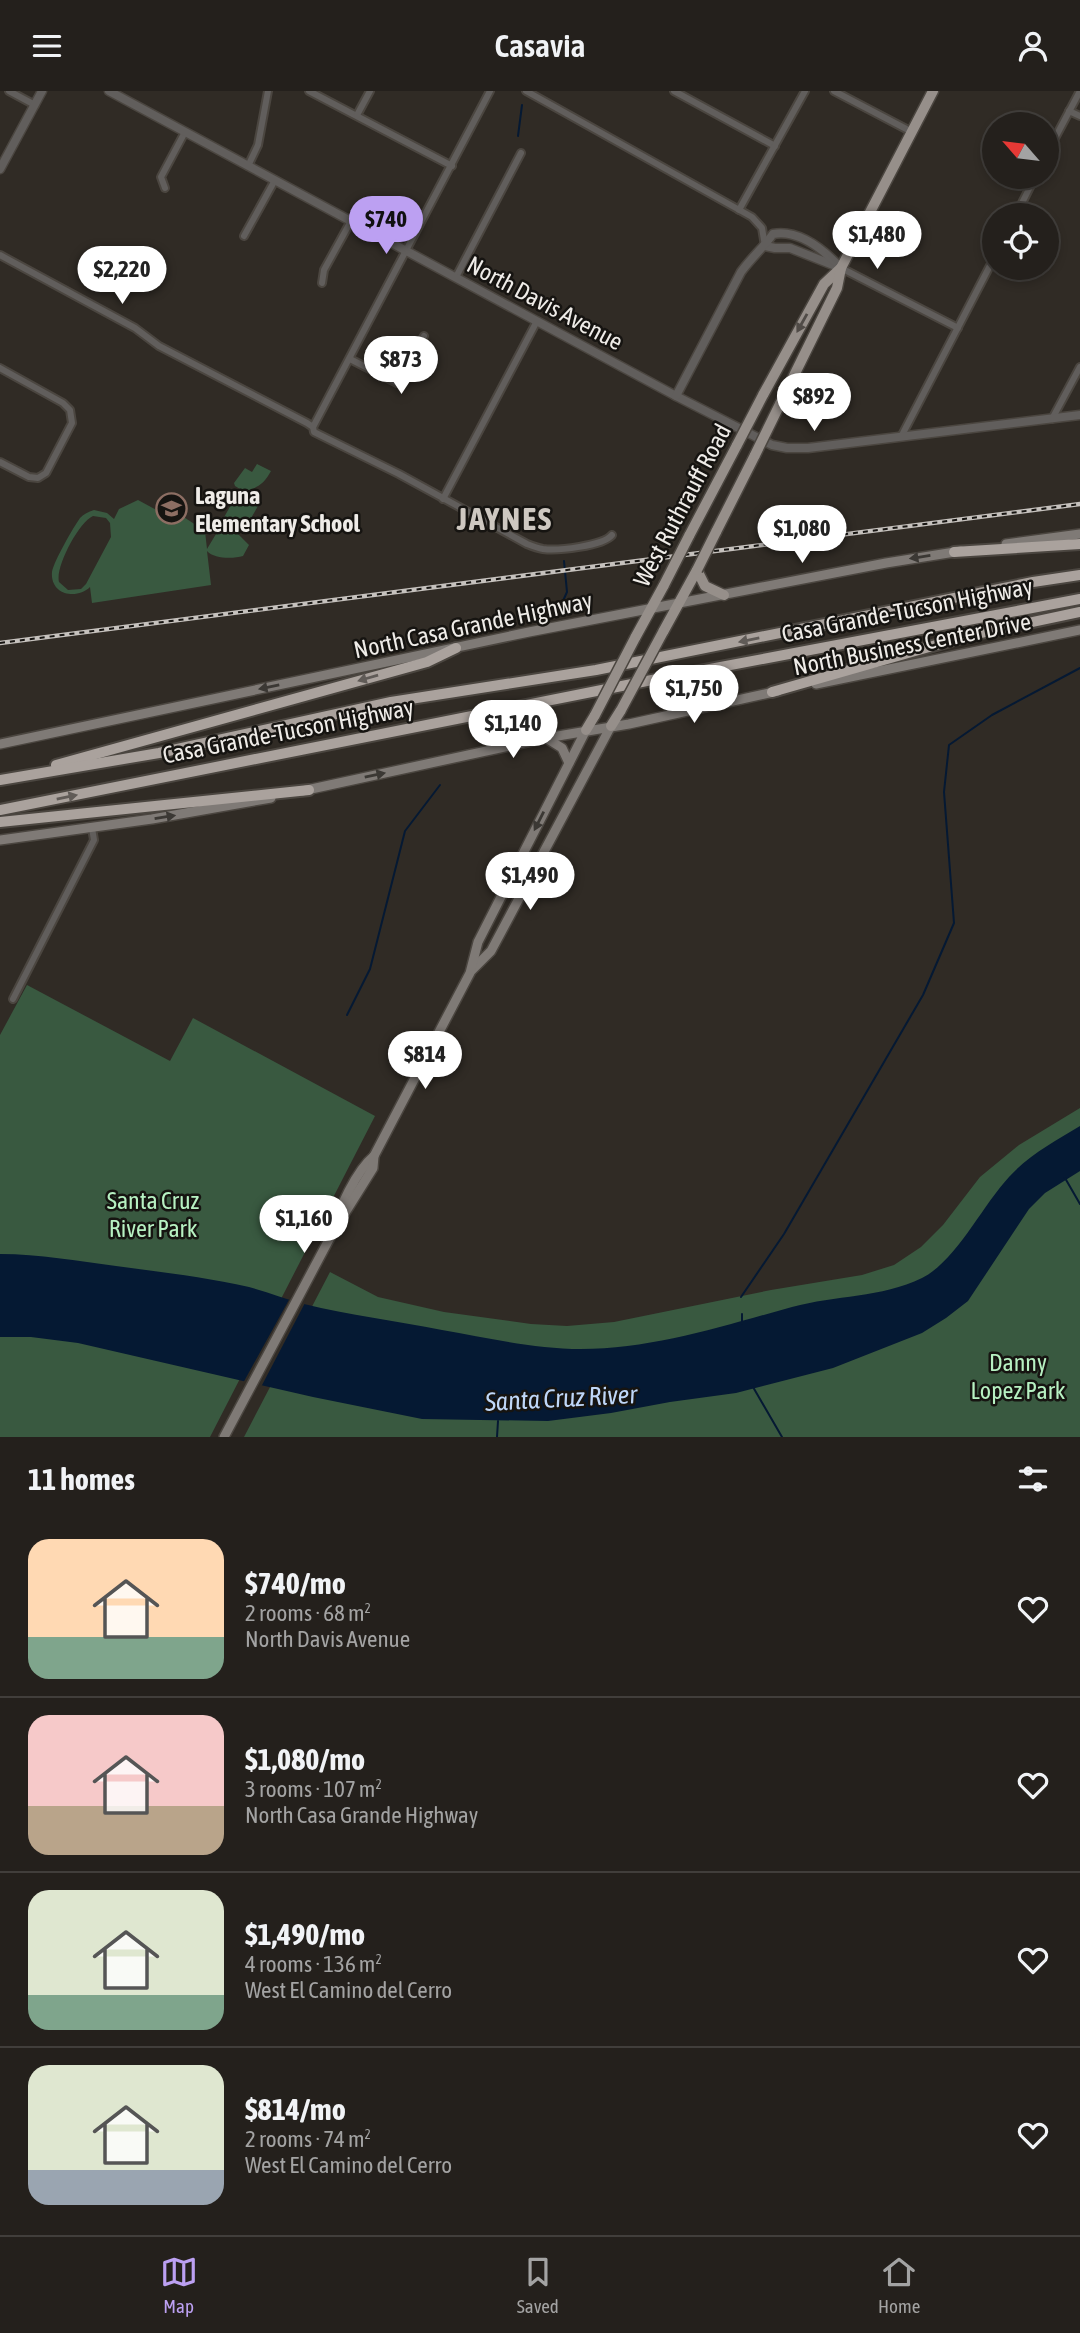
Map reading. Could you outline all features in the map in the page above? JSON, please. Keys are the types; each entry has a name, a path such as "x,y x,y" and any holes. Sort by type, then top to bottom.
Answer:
{"highway":[{"path":"954,552 1080,544"},
{"name":"Casa Grande-Tucson Highway","path":"0,780 159,753 391,702 596,670 1033,582 1080,575"},
{"name":"Casa Grande-Tucson Highway","path":"0,810 689,673 1080,599"},
{"path":"772,692 971,635 1080,612"},
{"path":"18,777 428,661 456,648"},
{"path":"0,822 309,789"}],"main road":[{"name":"West Ruthrauff Road","path":"611,726 696,574 837,288 841,268 933,91"},
{"name":"West Ruthrauff Road","path":"586,730 824,283 841,268"},
{"name":"North Casa Grande Highway","path":"0,744 651,609 954,552 1080,534"},
{"path":"696,574 705,586 724,595"},
{"name":"North Business Center Drive","path":"586,730 1080,630"},
{"path":"470,973 491,951 611,726"},
{"path":"0,840 246,804 586,730"},
{"path":"224,1437 333,1233 336,1219 352,1188 365,1164 374,1156 470,973 478,942 586,730"},
{"path":"546,738 562,748 569,763"}],"street":[{"path":"9,91 35,105"},
{"path":"0,167 42,91"},
{"name":"North Davis Avenue","path":"109,91 728,423 780,447 808,448 901,437"},
{"path":"248,166 258,145 268,91"},
{"path":"309,91 452,166"},
{"path":"357,115 370,91"},
{"path":"313,427 490,91"},
{"path":"526,91 752,217 760,225 765,246"},
{"path":"674,91 775,146"},
{"path":"739,210 805,91"},
{"path":"834,91 912,132"},
{"path":"1059,130 1080,91"},
{"path":"1069,111 1080,116"},
{"path":"165,188 161,177 185,132"},
{"path":"456,277 521,153"},
{"path":"244,236 275,180"},
{"path":"322,283 324,270 351,221"},
{"path":"676,395 741,272 773,234 789,234 825,252 841,268"},
{"path":"765,246 775,249 790,248 841,268 958,328"},
{"path":"0,255 135,328 159,347 313,427 314,432 527,544 556,550 600,543 612,535"},
{"path":"901,437 983,280"},
{"path":"443,499 537,321"},
{"path":"350,359 397,383 424,337"},
{"path":"1052,419 1080,367"},
{"path":"0,368 63,403 72,417 72,423 46,473 38,478 29,477 0,462"},
{"path":"901,437 1080,415"},
{"path":"13,999 94,839 92,828"}],"green space":[{"path":"257,464 271,471 263,482 245,492 235,486 234,483 245,468 252,472"},
{"path":"237,494 258,506 243,532 222,521"},
{"path":"138,500 162,513 170,508 205,531 207,549 222,524 237,533 249,545 243,556 239,557 219,557 207,551 211,585 92,603 90,587 72,594 60,590 53,580 53,567 80,518 94,510 107,513 114,519 119,509","holes":["93,516 106,518 110,523 111,537 86,584 81,589 68,590 59,582 59,575 69,546 87,520"]},
{"name":"Santa Cruz River Park","path":"27,985 170,1061 193,1018 375,1116 210,1437 0,1437 0,1035"},
{"name":"Danny Lopez Park","path":"1080,1108 1080,1437 244,1437 330,1272 378,1297 444,1312 567,1326 614,1322 771,1290 862,1275 894,1265 921,1247 943,1225 980,1177 1019,1145"}],"water":[{"name":"Santa Cruz River","path":"1080,1126 1080,1171 1045,1193 1029,1209 968,1301 922,1333 833,1368 736,1393 548,1421 422,1419 78,1343 31,1337 0,1337 0,1254 58,1258 216,1280 321,1308 528,1345 581,1349 661,1341 809,1303 891,1289 922,1278 946,1259 1017,1169"}],"pier":[{"path":"291,1296 306,1301 260,1389 242,1385"}],"waterway":[{"path":"518,136 522,105"},
{"path":"558,612 567,592 564,561"},
{"path":"741,1297 784,1234 923,995 954,923 944,792 949,745 992,715 1080,668"},
{"path":"347,1015 370,969 405,831 440,785"},
{"path":"1065,1178 1080,1204"},
{"path":"742,1314 742,1324"},
{"path":"753,1387 782,1437"},
{"name":"Santa Cruz River","path":"497,1437 498,1421"}],"railway":[{"path":"0,643 1080,504"}],"place":[{"name":"Laguna Elementary School","path":"172,509"}],"district":[{"name":"JAYNES","path":"505,518"}]}
